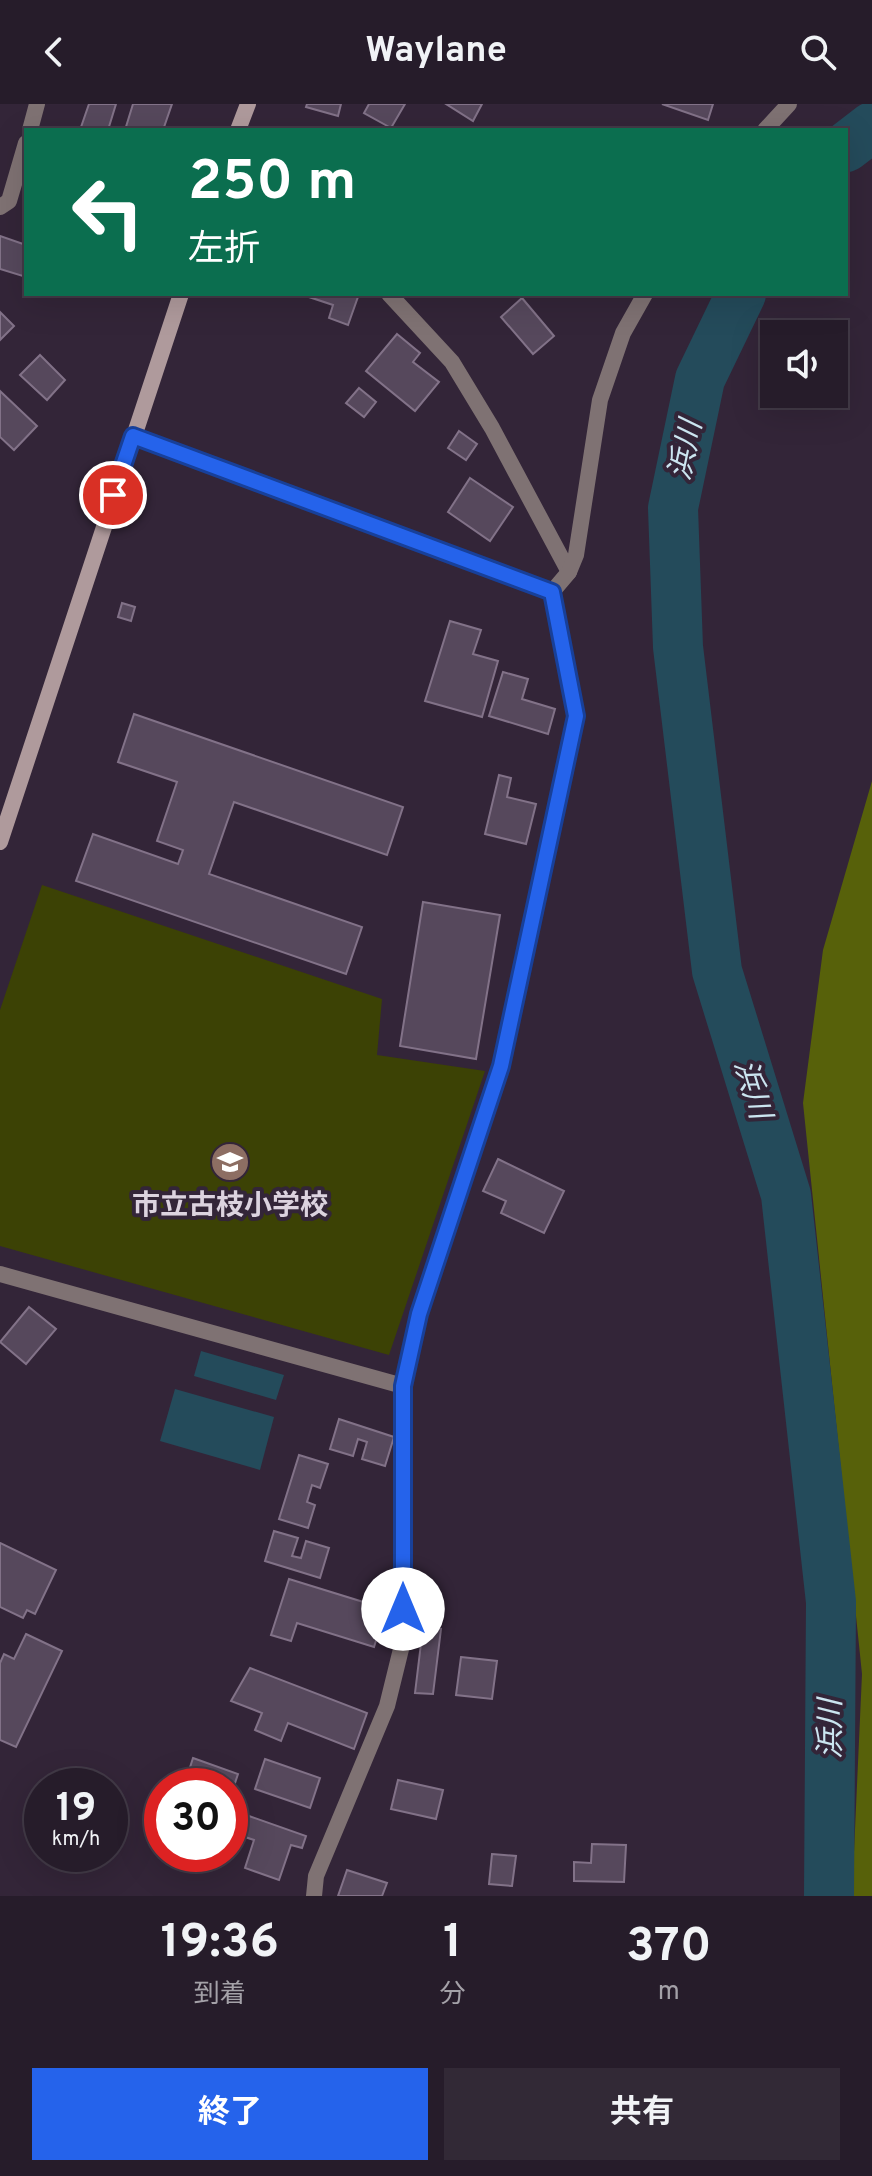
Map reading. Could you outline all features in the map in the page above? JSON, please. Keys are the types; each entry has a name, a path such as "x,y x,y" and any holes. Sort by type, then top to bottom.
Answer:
{"main road":[{"path":"239,128 248,104"},
{"path":"0,842 180,296"}],"street":[{"path":"31,128 37,104"},
{"path":"767,128 789,104"},
{"path":"0,207 9,201 24,150"},
{"path":"391,296 452,362 492,428 569,572"},
{"path":"552,592 569,572 576,555 600,400 623,333 644,296"},
{"path":"133,436 552,592"},
{"path":"314,1896 316,1876 387,1706 403,1641 403,1386 419,1314 501,1066 576,716 552,592"},
{"path":"0,1274 403,1386"}],"green space":[{"path":"872,781 872,1896 852,1896 862,1674 803,1103 823,950"},
{"path":"42,885 382,999 377,1055 485,1071 389,1355 0,1246 0,1010"}],"water":[{"path":"201,1351 284,1375 276,1400 194,1376"},
{"path":"175,1389 274,1417 260,1470 160,1441"}],"building":[{"path":"89,104 116,104 109,128 81,128"},
{"path":"133,104 172,104 164,128 126,128"},
{"path":"307,104 341,104 338,116 306,107"},
{"path":"369,104 405,104 391,128 364,113"},
{"path":"446,104 482,104 473,121"},
{"path":"662,104 713,104 708,120"},
{"path":"0,236 24,244 24,276 0,269"},
{"path":"358,296 348,325 329,318 333,305 309,297"},
{"path":"522,298 554,336 533,354 501,317"},
{"path":"0,312 14,326 0,340"},
{"path":"397,334 420,353 413,362 439,382 415,411 366,371"},
{"path":"40,355 65,380 47,400 20,375"},
{"path":"359,388 376,402 364,417 346,403"},
{"path":"0,391 37,426 14,450 0,437"},
{"path":"459,431 477,444 466,460 448,448"},
{"path":"470,478 513,507 490,541 448,512"},
{"path":"122,603 135,607 131,621 118,617"},
{"path":"450,621 481,630 473,654 498,661 482,717 425,701"},
{"path":"503,672 528,679 522,699 555,709 548,734 489,716"},
{"path":"134,714 403,807 387,855 234,802 209,874 362,927 346,974 76,881 93,834 178,864 183,850 157,841 177,782 118,762"},
{"path":"499,775 511,778 507,797 536,804 526,844 485,834"},
{"path":"423,902 500,915 476,1059 400,1046"},
{"path":"498,1159 564,1191 544,1233 501,1213 506,1201 483,1191"},
{"path":"29,1307 56,1329 26,1364 0,1342"},
{"path":"339,1419 394,1437 385,1466 362,1459 367,1442 358,1439 353,1456 330,1449"},
{"path":"299,1455 328,1464 320,1488 312,1485 307,1502 315,1505 308,1528 279,1519"},
{"path":"274,1531 298,1538 292,1556 301,1558 306,1541 329,1548 320,1578 265,1561"},
{"path":"0,1543 56,1570 35,1614 27,1610 23,1618 0,1607"},
{"path":"289,1579 386,1609 374,1647 297,1623 291,1641 271,1635"},
{"path":"423,1627 441,1629 433,1694 415,1693"},
{"path":"26,1634 62,1651 16,1747 0,1740 0,1663 4,1654 14,1659"},
{"path":"461,1657 497,1661 492,1699 456,1695"},
{"path":"250,1668 367,1713 354,1749 288,1723 281,1741 255,1730 262,1713 231,1701"},
{"path":"193,1758 221,1768 190,1768"},
{"path":"265,1759 320,1778 310,1808 255,1789"},
{"path":"398,1780 443,1790 436,1819 391,1809"},
{"path":"249,1816 306,1836 302,1848 291,1845 279,1880 248,1869 254,1840 248,1838"},
{"path":"592,1844 626,1845 624,1882 574,1881 574,1862 591,1863"},
{"path":"492,1854 516,1856 512,1886 489,1884"},
{"path":"347,1870 387,1883 382,1896 338,1896"}],"waterway":[{"name":"浜川","path":"848,145 872,127"},
{"name":"浜川","path":"740,296 700,379 673,508 678,647 717,971 786,1195 831,1602 829,1896"}],"place":[{"name":"市立古枝小学校","path":"230,1162"}],"route":[{"path":"113,495 133,436 552,592 576,716 501,1066 419,1314 403,1386 403,1609"}]}
